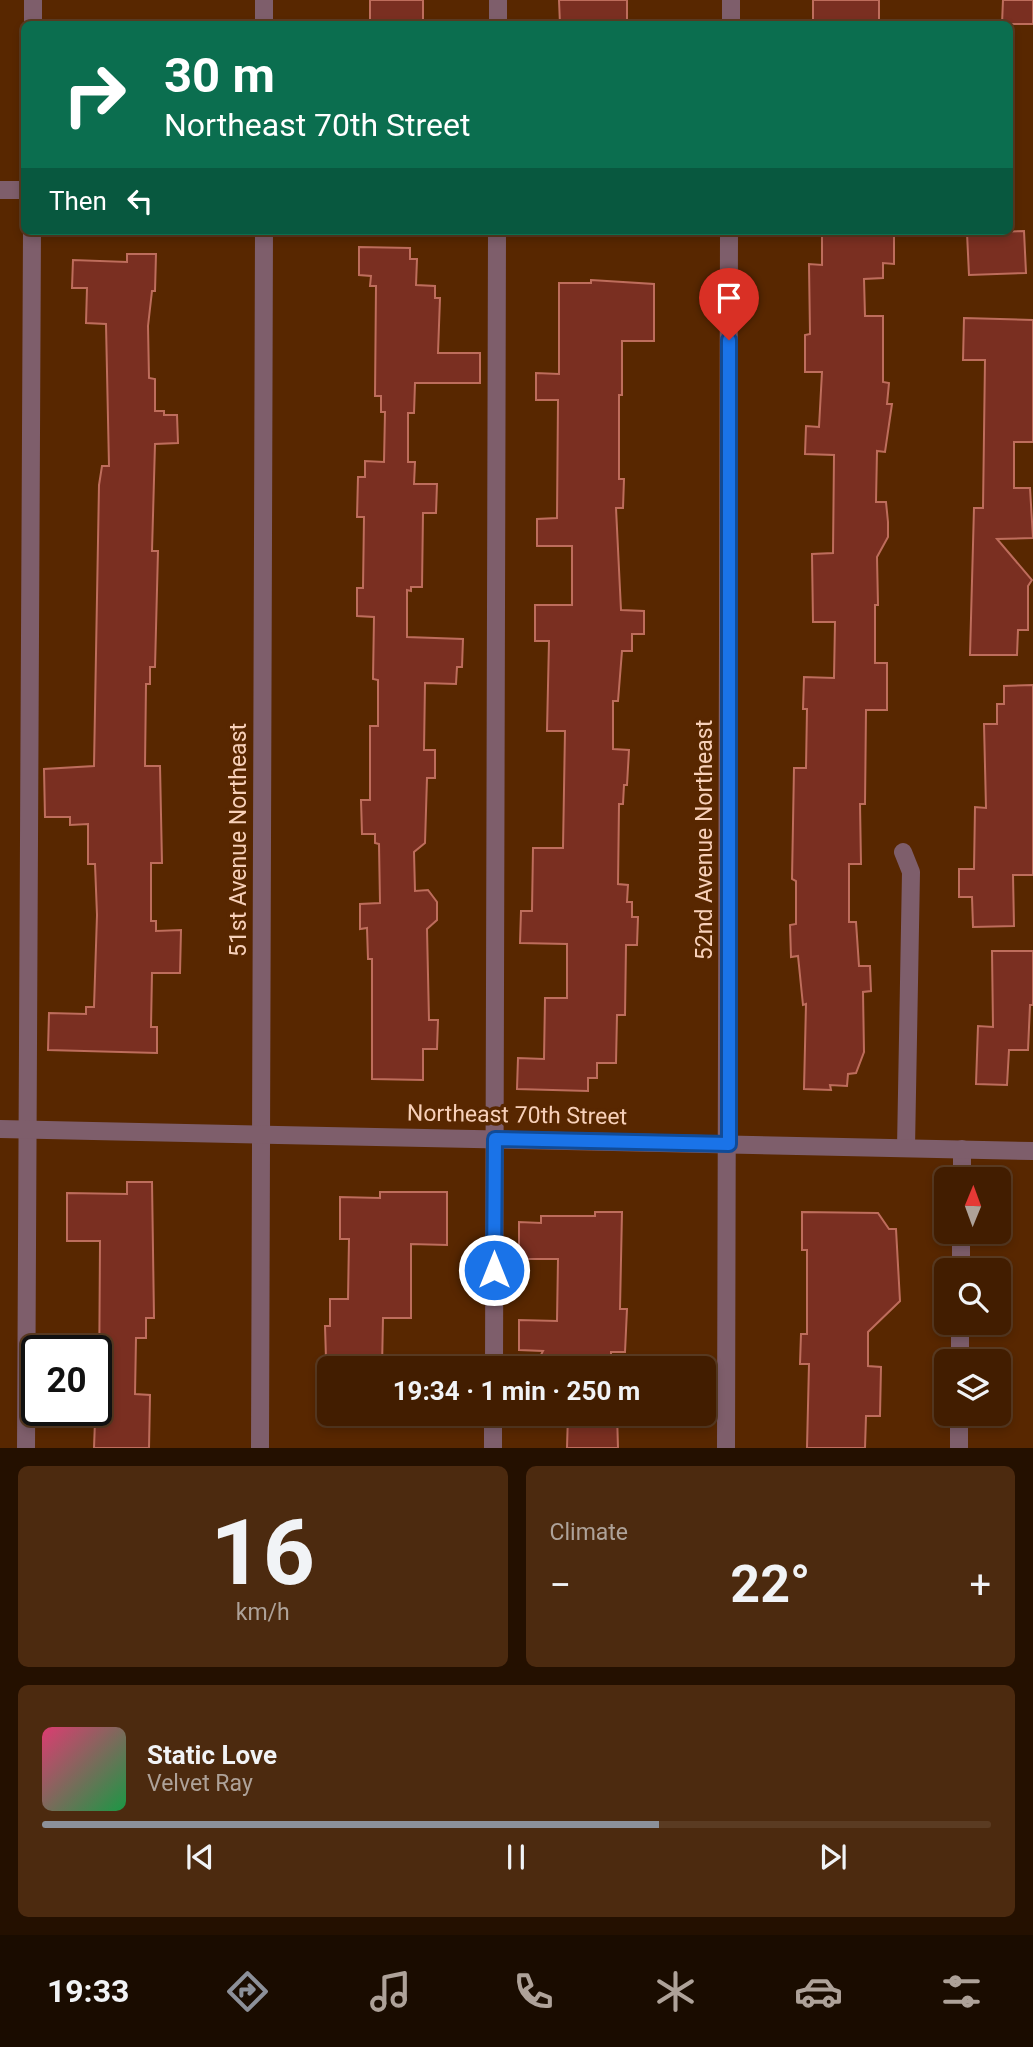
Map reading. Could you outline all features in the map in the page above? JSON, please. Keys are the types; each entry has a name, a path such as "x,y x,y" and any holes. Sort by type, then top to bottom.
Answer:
{"street":[{"path":"33,0 33,21"},
{"path":"264,0 264,21"},
{"path":"498,0 498,21"},
{"path":"731,21 732,0"},
{"path":"0,190 21,190"},
{"path":"26,1448 32,235"},
{"name":"51st Avenue Northeast","path":"260,1448 264,235"},
{"path":"494,1356 497,235"},
{"name":"52nd Avenue Northeast","path":"726,1448 729,1144 729,235"},
{"path":"903,852 911,872 906,1148"},
{"name":"Northeast 70th Street","path":"0,1129 1033,1151"},
{"path":"962,1149 962,1167"},
{"path":"493,1448 494,1426"},
{"path":"959,1426 959,1448"}],"building":[{"path":"370,0 423,0 423,21 370,21"},
{"path":"559,0 627,0 627,21 560,21"},
{"path":"813,0 879,0 879,21 813,21"},
{"path":"1003,0 1033,0 1033,24 1002,21"},
{"path":"1013,231 1024,231 1026,273 969,275 967,235 1013,235"},
{"path":"822,235 894,235 894,264 883,263 883,278 864,279 865,316 883,316 883,382 889,383 887,404 892,404 885,452 877,451 876,502 886,502 888,522 888,537 877,557 878,605 875,605 875,663 887,663 887,710 866,710 865,804 860,804 861,864 849,864 849,922 856,922 859,966 870,966 871,991 863,992 864,1052 856,1073 848,1074 847,1086 830,1085 831,1090 804,1089 806,1004 803,1005 798,956 791,957 790,925 796,924 796,881 792,879 794,768 806,768 807,709 803,709 804,677 834,678 835,622 813,622 812,554 833,553 834,455 805,454 806,426 819,427 822,372 805,372 805,335 810,334 809,264 822,265"},
{"path":"359,247 410,248 410,259 417,259 416,285 435,286 435,298 440,298 438,353 480,353 480,383 415,383 414,413 408,413 408,462 415,462 414,484 437,484 436,513 423,513 422,587 411,587 411,591 407,590 407,637 463,639 462,667 457,667 456,684 425,683 424,750 435,750 435,778 427,778 425,843 414,852 415,891 428,890 437,902 437,920 427,929 429,1020 438,1020 437,1049 423,1049 423,1080 372,1079 372,959 368,959 367,928 360,929 360,904 380,903 379,844 375,843 375,834 362,834 361,800 370,800 370,726 378,726 378,680 373,679 374,617 357,616 357,588 363,588 364,517 357,517 358,477 365,477 365,461 384,462 385,412 381,412 381,396 375,396 376,286 370,286 371,276 359,275"},
{"path":"127,254 156,254 155,291 152,291 148,326 149,378 155,379 155,411 164,411 164,415 177,415 178,443 155,444 152,551 158,551 155,667 150,667 150,684 146,684 145,766 160,766 162,863 151,863 151,921 156,921 156,931 181,930 180,973 152,973 151,1027 157,1027 157,1053 48,1050 49,1013 86,1014 86,1007 94,1007 97,915 95,864 88,864 88,824 70,825 70,817 45,817 44,769 94,766 99,485 102,466 109,466 106,324 86,323 87,288 72,288 73,260 127,262"},
{"path":"591,280 654,284 654,341 622,341 619,479 624,479 623,508 616,508 621,610 644,611 644,634 632,634 632,651 622,651 618,701 613,701 613,749 629,750 627,785 624,785 623,804 619,804 618,884 628,885 627,902 632,902 632,917 638,917 637,945 626,945 625,1015 617,1015 616,1063 597,1063 597,1078 588,1078 588,1091 517,1089 518,1058 544,1059 545,998 567,998 567,944 520,943 521,911 532,911 533,848 563,848 565,731 547,731 549,641 535,641 535,605 572,605 572,546 537,546 537,519 557,518 558,400 536,400 536,373 559,374 559,283 591,283"},
{"path":"964,318 1033,320 1033,442 1014,442 1014,488 1030,488 1033,538 997,539 1032,580 1028,586 1028,630 1018,630 1017,655 970,655 974,508 983,508 985,360 963,360"},
{"path":"1033,685 1033,875 1013,875 1014,926 973,927 972,897 959,897 959,869 974,869 975,807 986,808 984,724 997,724 997,704 1004,704 1004,686"},
{"path":"992,951 1033,951 1033,1005 1030,1005 1028,1050 1009,1050 1007,1085 976,1084 978,1026 993,1027"},
{"path":"127,1182 152,1182 154,1318 146,1318 146,1338 136,1338 135,1394 150,1395 149,1448 94,1448 95,1426 112,1426 112,1335 99,1335 100,1241 67,1241 67,1193 127,1194"},
{"path":"380,1192 447,1192 447,1245 411,1244 411,1318 383,1318 382,1356 326,1356 325,1326 330,1326 330,1299 348,1299 349,1239 340,1239 340,1197 380,1198"},
{"path":"595,1212 622,1212 620,1309 627,1309 625,1352 611,1352 611,1356 540,1356 543,1351 519,1350 519,1320 557,1321 558,1259 519,1259 519,1222 541,1223 541,1216 595,1216"},
{"path":"802,1212 878,1213 889,1229 896,1229 900,1301 868,1332 868,1366 881,1367 880,1416 866,1416 865,1448 807,1448 809,1364 800,1364 801,1334 807,1334 807,1250 802,1250"},
{"path":"568,1426 617,1426 618,1448 567,1448"}],"route":[{"path":"494,1270 495,1139 729,1144 729,340"}]}
